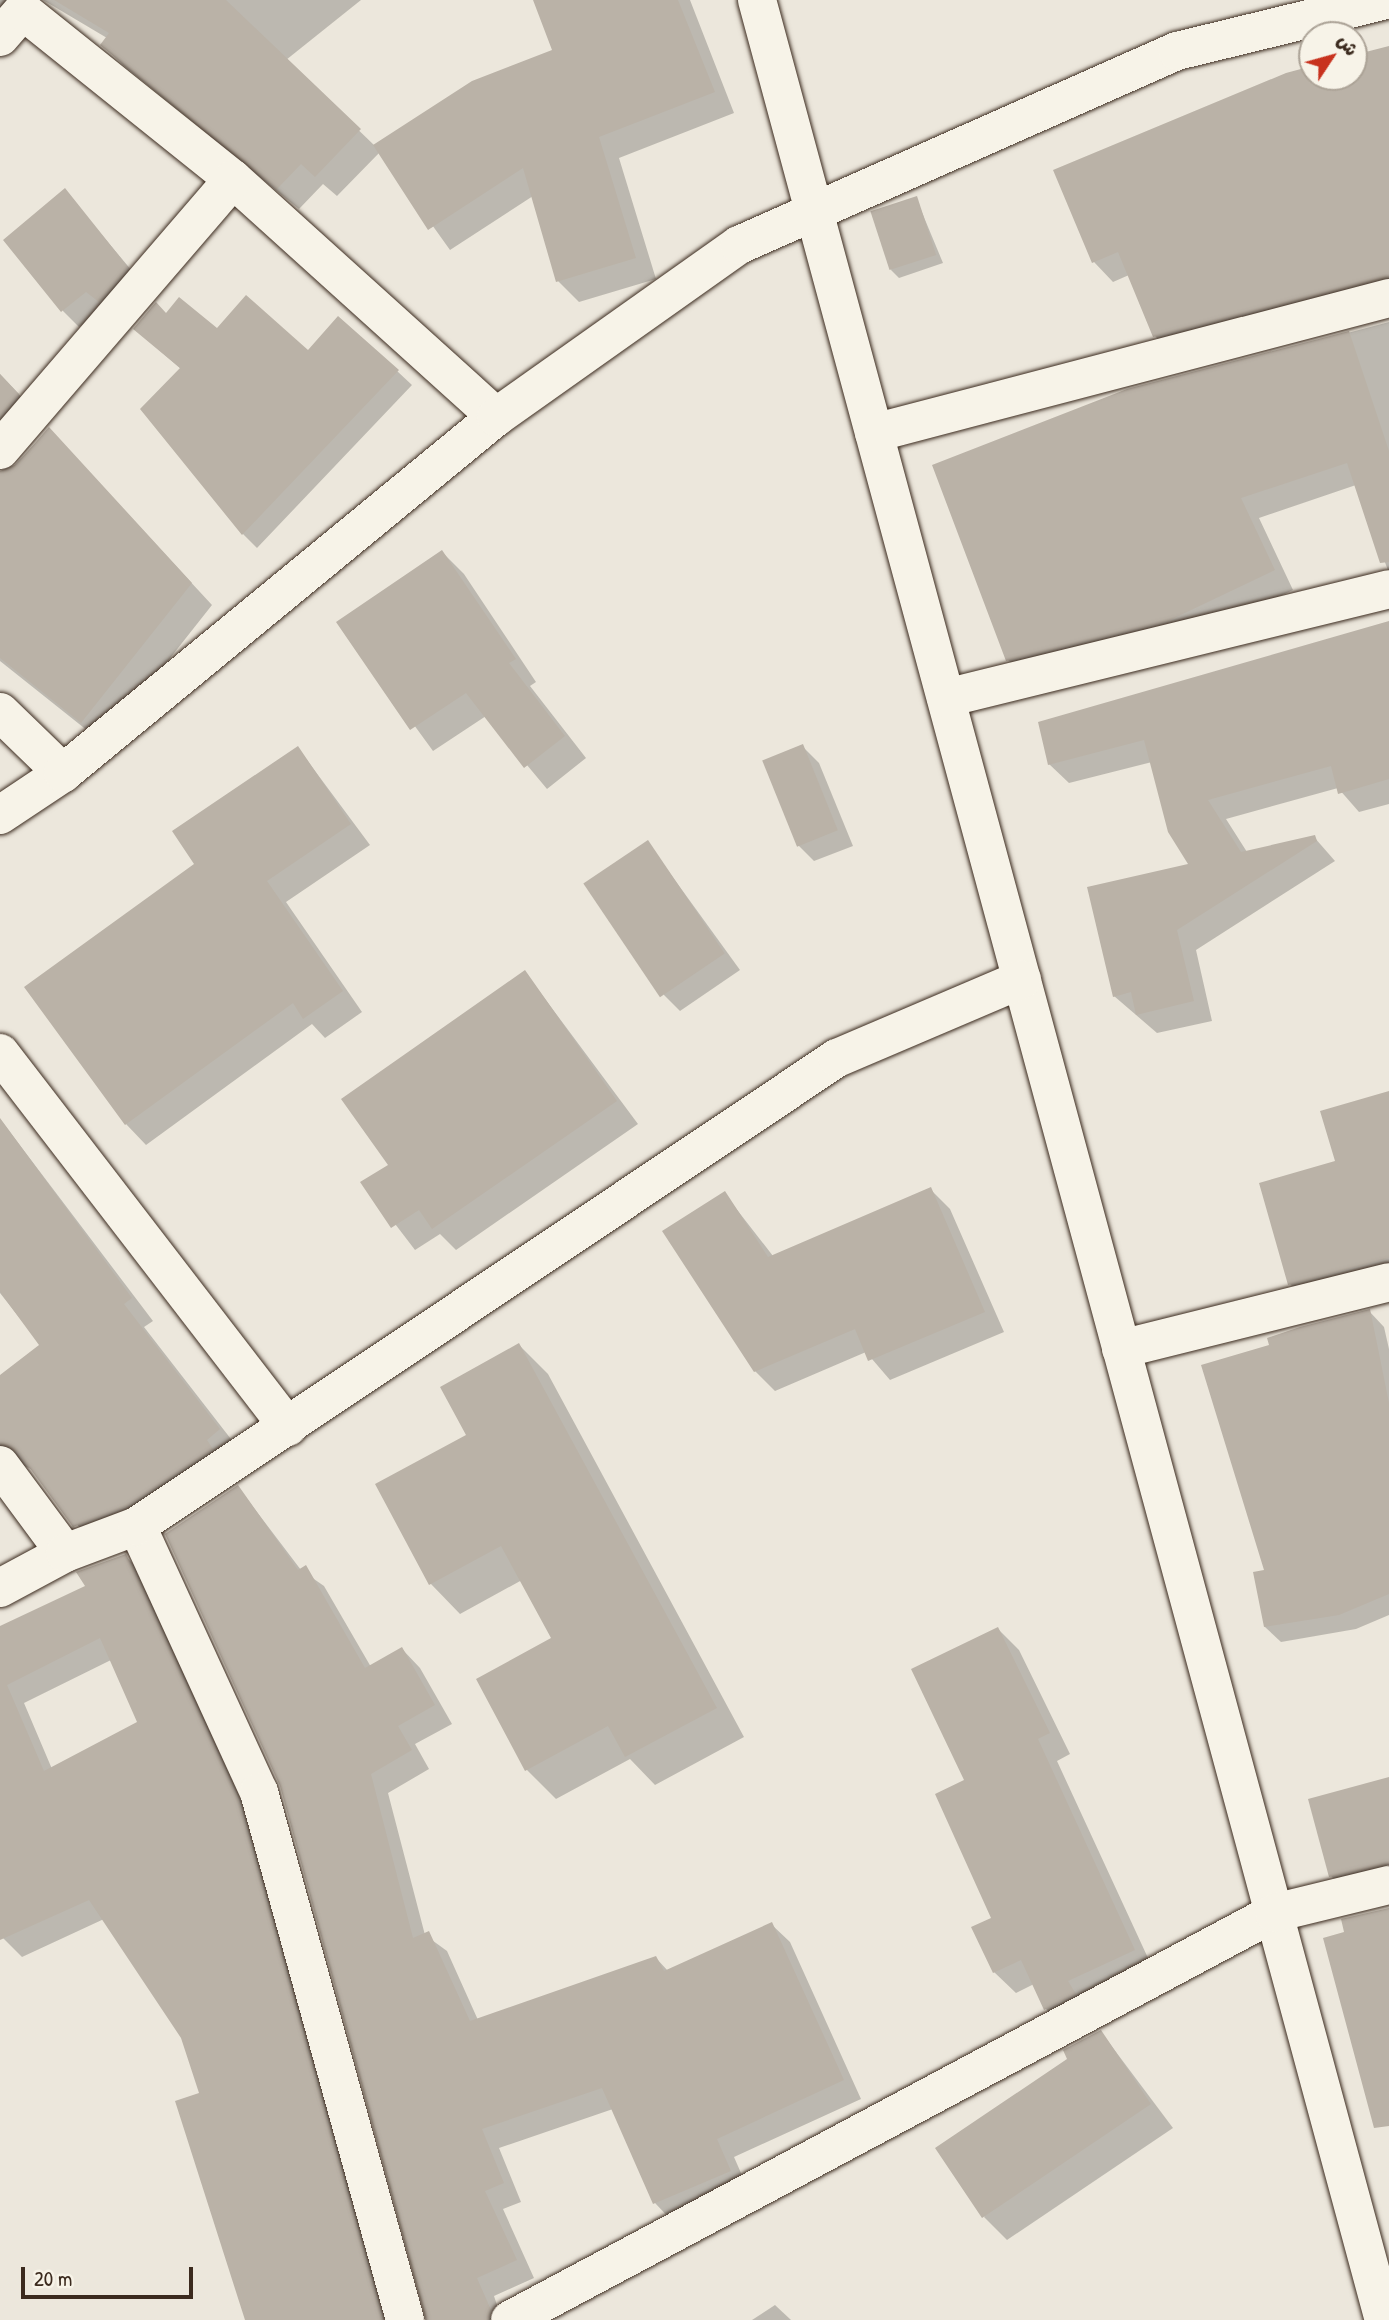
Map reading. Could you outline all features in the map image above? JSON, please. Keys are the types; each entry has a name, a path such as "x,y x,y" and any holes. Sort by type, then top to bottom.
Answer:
{"street":[{"path":"757,0 1384,2320"},
{"path":"0,815 63,773 496,417 739,245 1177,51 1386,0"},
{"path":"0,37 23,11 233,179 496,417"},
{"path":"0,450 233,179"},
{"path":"874,433 1389,298"},
{"path":"946,698 1389,589"},
{"path":"0,712 63,773"},
{"path":"0,1588 65,1553 137,1526 837,1058 1022,979"},
{"path":"0,1053 288,1427"},
{"path":"1121,1349 1389,1282"},
{"path":"0,1465 65,1553"},
{"path":"137,1526 259,1793 405,2320"},
{"path":"510,2320 1274,1913 1389,1885"}],"building":[{"path":"54,0 226,0 361,129 315,177 301,164 277,189 100,45 109,33"},
{"path":"533,0 678,0 715,92 599,137 636,258 556,282 523,168 428,230 373,145 472,81 552,50"},
{"path":"1389,46 1389,277 1153,337 1118,252 1092,263 1053,170 1298,70 1298,91 1368,91 1368,51"},
{"path":"65,188 128,267 99,302 86,292 61,312 3,240"},
{"path":"917,196 936,255 890,270 870,211"},
{"path":"246,295 308,350 338,316 399,370 242,535 140,409 180,368 133,329 156,302 166,313 179,297 217,328"},
{"path":"1349,331 1389,451 1389,562 1380,563 1347,463 1241,498 1275,570 1168,621 1006,661 932,465 1127,389"},
{"path":"0,374 19,394 0,416"},
{"path":"49,427 192,583 81,723 0,658 0,471 17,464"},
{"path":"442,550 516,659 509,663 565,736 524,768 466,693 410,730 336,622"},
{"path":"1389,621 1389,779 1338,794 1331,766 1208,800 1241,852 1315,835 1317,841 1177,930 1194,1001 1136,1015 1131,992 1113,997 1087,887 1188,864 1168,832 1144,740 1048,765 1038,722"},
{"path":"803,744 838,830 797,847 762,760"},
{"path":"298,746 351,824 267,881 343,991 303,1019 293,1003 125,1125 24,987 194,864 172,831"},
{"path":"648,840 725,954 660,997 583,884"},
{"path":"525,970 617,1101 432,1229 419,1210 391,1228 360,1182 388,1165 341,1099"},
{"path":"1389,1091 1389,1258 1288,1285 1259,1183 1335,1161 1320,1111"},
{"path":"0,1118 132,1298 124,1304 220,1429 207,1440 213,1449 127,1506 73,1527 18,1452 0,1444 0,1375 39,1345 0,1292"},
{"path":"931,1187 985,1312 868,1361 855,1329 754,1372 662,1231 725,1191 768,1257"},
{"path":"1370,1309 1389,1403 1389,1594 1339,1615 1264,1627 1253,1572 1264,1570 1201,1365 1269,1345 1267,1338 1300,1327"},
{"path":"519,1343 717,1708 625,1757 608,1726 525,1771 476,1679 551,1638 501,1546 429,1585 375,1484 466,1435 440,1387"},
{"path":"238,1485 298,1570 306,1565 365,1668 402,1647 435,1705 398,1726 412,1750 371,1774 413,1938 429,1931 470,2021 656,1956 664,1971 772,1922 844,2080 717,2139 731,2171 653,2204 602,2088 482,2129 504,2183 485,2191 517,2260 477,2278 491,2310 488,2320 426,2320 280,1786 165,1534"},
{"path":"126,1554 238,1800 382,2320 245,2320 175,2101 199,2093 181,2038 89,1900 0,1940 0,1626 85,1586 76,1572","holes":["100,1638 137,1722 44,1771 7,1685"]},
{"path":"998,1627 1050,1733 1038,1739 1135,1950 1068,1981 1076,1994 1044,2010 1021,1960 993,1973 971,1927 991,1918 935,1794 964,1780 911,1669"},
{"path":"1389,1777 1389,1864 1329,1877 1308,1799"},
{"path":"1389,1908 1389,2126 1374,2128 1323,1938 1344,1932 1341,1919"},
{"path":"1101,2030 1151,2104 982,2218 935,2148 1067,2059 1063,2050"}]}
